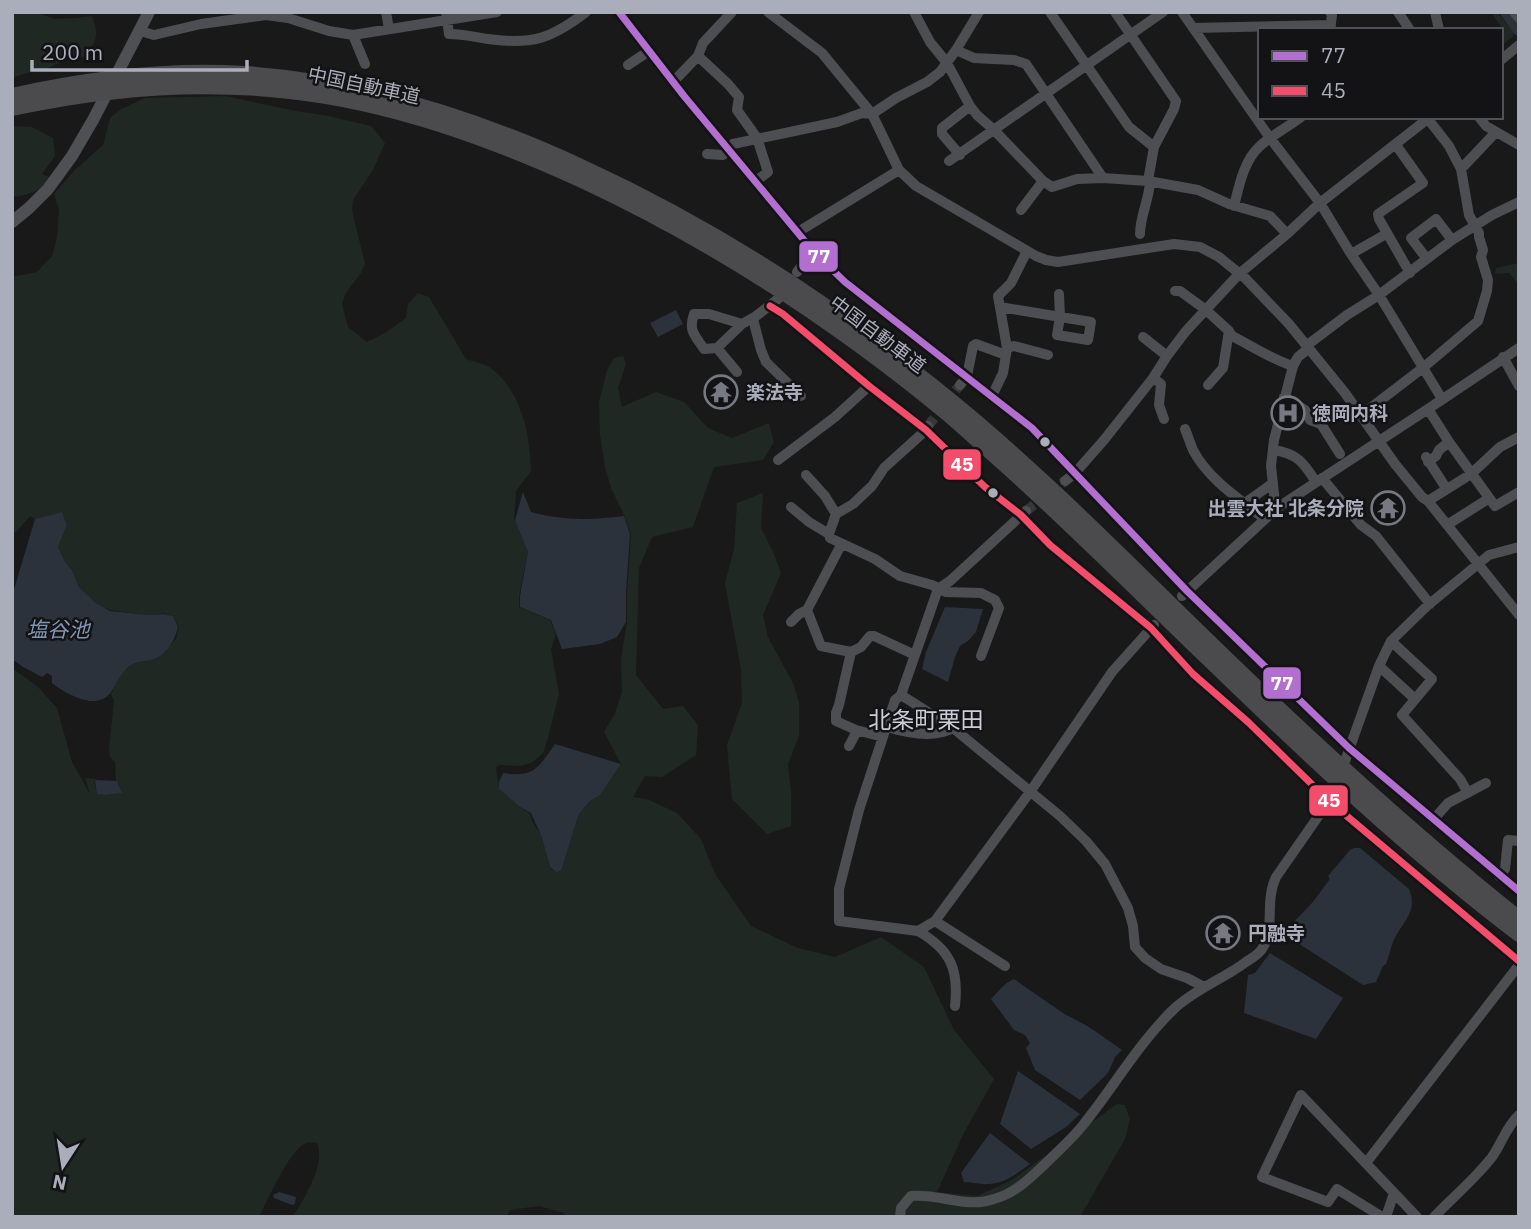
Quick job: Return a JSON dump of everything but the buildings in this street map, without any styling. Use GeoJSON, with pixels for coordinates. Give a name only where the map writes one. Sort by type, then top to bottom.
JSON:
{"type":"FeatureCollection","features":[{"type":"Feature","properties":{"kind":"highway","name":"中国自動車道"},"geometry":{"type":"LineString","coordinates":[[12,96],[219,74],[296,79],[355,89],[440,111],[534,146],[616,183],[682,217],[796,286],[855,327],[956,405],[1064,501],[1334,761],[1519,919]]}},
{"type":"Feature","properties":{"kind":"highway","name":"中国自動車道"},"geometry":{"type":"LineString","coordinates":[[12,108],[111,84],[248,87],[339,98],[434,122],[484,139],[541,161],[678,228],[737,262],[849,336],[949,414],[1055,509],[1328,772],[1420,853],[1519,934]]}},
{"type":"Feature","properties":{"kind":"main road"},"geometry":{"type":"LineString","coordinates":[[12,222],[48,189],[72,156],[149,12]]}},
{"type":"Feature","properties":{"kind":"street"},"geometry":{"type":"LineString","coordinates":[[386,12],[389,29]]}},
{"type":"Feature","properties":{"kind":"street"},"geometry":{"type":"LineString","coordinates":[[140,31],[154,35],[201,24],[267,15],[353,35],[446,16],[498,12]]}},
{"type":"Feature","properties":{"kind":"street"},"geometry":{"type":"LineString","coordinates":[[446,16],[449,34],[525,42],[547,37],[586,12]]}},
{"type":"Feature","properties":{"kind":"street"},"geometry":{"type":"LineString","coordinates":[[619,12],[673,82],[813,251],[845,282],[964,381],[992,396],[1032,428],[1185,593],[1349,748],[1519,891]]}},
{"type":"Feature","properties":{"kind":"street"},"geometry":{"type":"LineString","coordinates":[[673,82],[698,56],[704,43],[724,29],[733,12]]}},
{"type":"Feature","properties":{"kind":"street"},"geometry":{"type":"LineString","coordinates":[[768,12],[822,53],[872,114],[899,170],[916,187],[1046,260],[1058,262],[1174,244],[1200,247],[1219,257],[1274,307],[1345,393],[1422,497],[1519,615]]}},
{"type":"Feature","properties":{"kind":"street"},"geometry":{"type":"LineString","coordinates":[[914,12],[976,115],[1052,187],[1076,179],[1104,178],[1198,190],[1234,206],[1270,216],[1287,234]]}},
{"type":"Feature","properties":{"kind":"street"},"geometry":{"type":"LineString","coordinates":[[707,154],[723,155],[733,144],[837,122],[862,113],[872,114],[940,72],[979,12]]}},
{"type":"Feature","properties":{"kind":"street"},"geometry":{"type":"LineString","coordinates":[[1050,12],[1129,127],[1154,147]]}},
{"type":"Feature","properties":{"kind":"street"},"geometry":{"type":"LineString","coordinates":[[1115,12],[1176,101],[1154,147],[1150,192],[1140,223],[1140,234]]}},
{"type":"Feature","properties":{"kind":"street"},"geometry":{"type":"LineString","coordinates":[[949,161],[1163,12]]}},
{"type":"Feature","properties":{"kind":"street"},"geometry":{"type":"LineString","coordinates":[[1182,12],[1270,138],[1320,203],[1443,399]]}},
{"type":"Feature","properties":{"kind":"street"},"geometry":{"type":"LineString","coordinates":[[1282,12],[1282,26]]}},
{"type":"Feature","properties":{"kind":"street"},"geometry":{"type":"LineString","coordinates":[[1398,12],[1409,28]]}},
{"type":"Feature","properties":{"kind":"street"},"geometry":{"type":"LineString","coordinates":[[1514,12],[1519,18]]}},
{"type":"Feature","properties":{"kind":"street"},"geometry":{"type":"LineString","coordinates":[[1193,28],[1282,26],[1332,19]]}},
{"type":"Feature","properties":{"kind":"street"},"geometry":{"type":"LineString","coordinates":[[353,35],[365,64]]}},
{"type":"Feature","properties":{"kind":"street"},"geometry":{"type":"LineString","coordinates":[[1503,58],[1519,46]]}},
{"type":"Feature","properties":{"kind":"street"},"geometry":{"type":"LineString","coordinates":[[956,50],[974,58],[1014,60],[1026,64],[1104,178]]}},
{"type":"Feature","properties":{"kind":"street"},"geometry":{"type":"LineString","coordinates":[[628,65],[649,51]]}},
{"type":"Feature","properties":{"kind":"street"},"geometry":{"type":"LineString","coordinates":[[698,56],[739,97],[737,110],[757,138],[768,172],[756,181]]}},
{"type":"Feature","properties":{"kind":"street"},"geometry":{"type":"LineString","coordinates":[[960,155],[942,134],[942,128],[970,106]]}},
{"type":"Feature","properties":{"kind":"street"},"geometry":{"type":"LineString","coordinates":[[1234,206],[1241,177],[1254,153],[1298,119]]}},
{"type":"Feature","properties":{"kind":"street"},"geometry":{"type":"LineString","coordinates":[[1065,481],[1076,473],[1104,440],[1167,356],[1239,274],[1320,203],[1428,119]]}},
{"type":"Feature","properties":{"kind":"street"},"geometry":{"type":"LineString","coordinates":[[1360,416],[1478,321],[1486,291],[1488,280],[1481,257],[1483,250],[1479,233],[1469,215],[1461,169],[1430,119]]}},
{"type":"Feature","properties":{"kind":"street"},"geometry":{"type":"LineString","coordinates":[[1481,119],[1486,126],[1519,145]]}},
{"type":"Feature","properties":{"kind":"street"},"geometry":{"type":"LineString","coordinates":[[1461,169],[1496,132]]}},
{"type":"Feature","properties":{"kind":"street"},"geometry":{"type":"LineString","coordinates":[[1396,145],[1423,183],[1378,214],[1386,234],[1410,273]]}},
{"type":"Feature","properties":{"kind":"street"},"geometry":{"type":"LineString","coordinates":[[798,232],[899,170]]}},
{"type":"Feature","properties":{"kind":"street"},"geometry":{"type":"LineString","coordinates":[[1021,210],[1043,181]]}},
{"type":"Feature","properties":{"kind":"street"},"geometry":{"type":"LineString","coordinates":[[1277,508],[1271,466],[1273,450],[1284,397],[1298,358],[1307,347],[1347,315],[1410,273],[1451,240],[1519,202]]}},
{"type":"Feature","properties":{"kind":"street"},"geometry":{"type":"LineString","coordinates":[[1427,259],[1411,238],[1436,219],[1451,240]]}},
{"type":"Feature","properties":{"kind":"street"},"geometry":{"type":"LineString","coordinates":[[1351,254],[1386,234]]}},
{"type":"Feature","properties":{"kind":"street"},"geometry":{"type":"LineString","coordinates":[[797,272],[813,251]]}},
{"type":"Feature","properties":{"kind":"street"},"geometry":{"type":"LineString","coordinates":[[992,396],[1003,373],[1006,351],[998,296],[1011,283],[1025,256]]}},
{"type":"Feature","properties":{"kind":"street"},"geometry":{"type":"LineString","coordinates":[[1175,291],[1180,291],[1206,310],[1232,336],[1271,358],[1293,366]]}},
{"type":"Feature","properties":{"kind":"street"},"geometry":{"type":"LineString","coordinates":[[1000,307],[1060,317],[1059,294]]}},
{"type":"Feature","properties":{"kind":"street"},"geometry":{"type":"LineString","coordinates":[[742,324],[709,314],[694,314],[690,324],[704,349],[717,348],[742,324],[774,303],[783,314],[869,386],[927,428],[985,487],[1023,513],[1050,545],[1153,627],[1193,674],[1248,722],[1329,801],[1519,963],[1366,1163]]}},
{"type":"Feature","properties":{"kind":"street"},"geometry":{"type":"LineString","coordinates":[[753,318],[766,362],[801,396]]}},
{"type":"Feature","properties":{"kind":"street"},"geometry":{"type":"LineString","coordinates":[[1208,385],[1223,368],[1229,331]]}},
{"type":"Feature","properties":{"kind":"street"},"geometry":{"type":"LineString","coordinates":[[1143,337],[1167,356]]}},
{"type":"Feature","properties":{"kind":"street"},"geometry":{"type":"LineString","coordinates":[[964,381],[973,346],[976,344],[1006,351],[1014,346],[1048,355]]}},
{"type":"Feature","properties":{"kind":"street"},"geometry":{"type":"LineString","coordinates":[[717,348],[737,372]]}},
{"type":"Feature","properties":{"kind":"street"},"geometry":{"type":"LineString","coordinates":[[1185,593],[1277,508],[1519,348]]}},
{"type":"Feature","properties":{"kind":"street"},"geometry":{"type":"LineString","coordinates":[[1503,357],[1519,386]]}},
{"type":"Feature","properties":{"kind":"street"},"geometry":{"type":"LineString","coordinates":[[1153,378],[1161,384],[1159,405],[1164,419]]}},
{"type":"Feature","properties":{"kind":"street"},"geometry":{"type":"LineString","coordinates":[[778,460],[835,417],[869,386]]}},
{"type":"Feature","properties":{"kind":"street"},"geometry":{"type":"LineString","coordinates":[[1284,397],[1305,410],[1310,420],[1321,424],[1340,454]]}},
{"type":"Feature","properties":{"kind":"street"},"geometry":{"type":"LineString","coordinates":[[1428,409],[1495,506],[1518,494]]}},
{"type":"Feature","properties":{"kind":"street"},"geometry":{"type":"LineString","coordinates":[[829,534],[836,514],[872,486],[884,468],[927,428]]}},
{"type":"Feature","properties":{"kind":"street"},"geometry":{"type":"LineString","coordinates":[[1185,429],[1193,450],[1206,469],[1265,519]]}},
{"type":"Feature","properties":{"kind":"street"},"geometry":{"type":"LineString","coordinates":[[1428,501],[1471,474],[1500,447],[1519,437]]}},
{"type":"Feature","properties":{"kind":"street"},"geometry":{"type":"LineString","coordinates":[[1446,488],[1427,460],[1436,456],[1449,442]]}},
{"type":"Feature","properties":{"kind":"street"},"geometry":{"type":"LineString","coordinates":[[1273,450],[1290,454],[1302,461],[1361,525],[1376,536],[1430,604]]}},
{"type":"Feature","properties":{"kind":"street"},"geometry":{"type":"LineString","coordinates":[[806,475],[825,496],[836,514]]}},
{"type":"Feature","properties":{"kind":"street"},"geometry":{"type":"LineString","coordinates":[[1245,503],[1273,483]]}},
{"type":"Feature","properties":{"kind":"street"},"geometry":{"type":"LineString","coordinates":[[1447,525],[1488,499]]}},
{"type":"Feature","properties":{"kind":"street"},"geometry":{"type":"LineString","coordinates":[[791,507],[841,545],[875,559],[901,576],[946,592],[981,593],[995,600],[999,608],[981,656]]}},
{"type":"Feature","properties":{"kind":"street"},"geometry":{"type":"LineString","coordinates":[[955,1006],[952,964],[944,951],[932,939],[918,931],[839,921],[839,889],[859,810],[895,700],[901,695],[939,589],[1023,513]]}},
{"type":"Feature","properties":{"kind":"street"},"geometry":{"type":"LineString","coordinates":[[791,622],[807,610],[841,545]]}},
{"type":"Feature","properties":{"kind":"street"},"geometry":{"type":"LineString","coordinates":[[1345,761],[1379,666],[1391,641],[1409,622],[1489,555],[1519,547]]}},
{"type":"Feature","properties":{"kind":"street"},"geometry":{"type":"LineString","coordinates":[[807,610],[818,650],[851,652],[861,647],[870,636],[874,636],[915,655]]}},
{"type":"Feature","properties":{"kind":"street"},"geometry":{"type":"LineString","coordinates":[[918,931],[935,921],[1030,792],[1112,672],[1153,627]]}},
{"type":"Feature","properties":{"kind":"street"},"geometry":{"type":"LineString","coordinates":[[1391,641],[1432,679],[1402,715],[1460,779],[1468,793]]}},
{"type":"Feature","properties":{"kind":"street"},"geometry":{"type":"LineString","coordinates":[[851,652],[836,721],[857,731],[929,734],[946,732],[953,727]]}},
{"type":"Feature","properties":{"kind":"street"},"geometry":{"type":"LineString","coordinates":[[1379,666],[1415,699]]}},
{"type":"Feature","properties":{"kind":"street"},"geometry":{"type":"LineString","coordinates":[[901,695],[953,727],[1086,841],[1105,864],[1128,908],[1135,947],[1144,958],[1161,970],[1187,978],[1203,987]]}},
{"type":"Feature","properties":{"kind":"street"},"geometry":{"type":"LineString","coordinates":[[849,746],[857,731]]}},
{"type":"Feature","properties":{"kind":"street"},"geometry":{"type":"LineString","coordinates":[[1433,820],[1448,803],[1486,783]]}},
{"type":"Feature","properties":{"kind":"street"},"geometry":{"type":"LineString","coordinates":[[900,1217],[901,1208],[911,1196],[923,1195],[965,1203],[993,1200],[1020,1187],[1082,1128],[1150,1036],[1175,1009],[1203,987],[1231,973],[1260,952],[1269,931],[1272,886],[1335,789]]}},
{"type":"Feature","properties":{"kind":"street"},"geometry":{"type":"LineString","coordinates":[[1499,876],[1505,869],[1508,840],[1519,841]]}},
{"type":"Feature","properties":{"kind":"street"},"geometry":{"type":"LineString","coordinates":[[935,921],[1006,966]]}},
{"type":"Feature","properties":{"kind":"street"},"geometry":{"type":"LineString","coordinates":[[1378,1217],[1379,1215],[1337,1189],[1328,1202],[1262,1177],[1301,1095],[1417,1217]]}},
{"type":"Feature","properties":{"kind":"street"},"geometry":{"type":"LineString","coordinates":[[1434,1217],[1486,1165],[1510,1124],[1519,1115]]}},
{"type":"Feature","properties":{"kind":"street"},"geometry":{"type":"LineString","coordinates":[[1386,1217],[1394,1193]]}},
{"type":"Feature","properties":{"kind":"shaded area"},"geometry":{"type":"Polygon","coordinates":[[[12,12],[36,12],[54,19],[92,16],[96,28],[94,42],[85,57],[68,58],[46,69],[12,78],[12,12]]]}},
{"type":"Feature","properties":{"kind":"shaded area"},"geometry":{"type":"Polygon","coordinates":[[[1491,12],[1497,12],[1514,32],[1513,37],[1505,43],[1502,28],[1491,12]]]}},
{"type":"Feature","properties":{"kind":"shaded area"},"geometry":{"type":"Polygon","coordinates":[[[225,96],[371,126],[385,143],[373,170],[353,200],[352,210],[365,264],[345,294],[342,304],[348,327],[367,342],[406,318],[408,304],[418,293],[429,297],[466,359],[492,369],[511,390],[517,402],[529,443],[531,471],[516,491],[514,519],[528,552],[519,607],[550,620],[556,634],[551,649],[559,694],[543,753],[533,762],[521,766],[496,767],[499,789],[530,814],[541,835],[550,868],[556,872],[561,871],[579,814],[589,802],[600,795],[621,764],[604,732],[615,714],[622,692],[621,660],[627,622],[631,534],[611,488],[600,435],[599,402],[607,370],[614,358],[623,356],[626,364],[618,388],[622,407],[656,392],[684,402],[708,428],[732,438],[769,423],[774,442],[763,460],[714,467],[693,527],[652,537],[639,568],[636,675],[663,709],[683,706],[698,725],[696,755],[662,777],[645,776],[633,797],[647,799],[677,813],[701,839],[715,874],[751,926],[798,948],[835,957],[881,937],[924,967],[954,1030],[994,1079],[964,1133],[937,1192],[977,1196],[1012,1180],[1117,1104],[1125,1105],[1130,1119],[1125,1139],[1080,1217],[566,1217],[564,1213],[539,1206],[510,1210],[507,1217],[293,1217],[303,1201],[319,1161],[317,1143],[306,1143],[286,1165],[259,1217],[12,1217],[12,668],[38,687],[57,708],[72,762],[90,794],[85,778],[96,779],[94,783],[99,794],[122,793],[116,781],[115,762],[110,757],[109,748],[114,701],[111,694],[122,673],[133,664],[158,658],[176,639],[179,627],[173,616],[164,613],[150,615],[110,610],[96,603],[79,587],[58,547],[67,525],[62,512],[35,519],[30,516],[12,533],[12,277],[37,272],[52,256],[57,237],[59,209],[54,194],[75,170],[103,145],[110,118],[121,109],[145,98],[225,96]]]}},
{"type":"Feature","properties":{"kind":"shaded area"},"geometry":{"type":"Polygon","coordinates":[[[12,126],[32,127],[53,138],[55,156],[42,174],[51,178],[43,186],[34,192],[12,197],[12,126]]]}},
{"type":"Feature","properties":{"kind":"shaded area"},"geometry":{"type":"Polygon","coordinates":[[[1519,263],[1519,285],[1509,273],[1495,274],[1496,268],[1519,263]]]}},
{"type":"Feature","properties":{"kind":"shaded area"},"geometry":{"type":"Polygon","coordinates":[[[763,493],[761,528],[781,573],[763,615],[768,637],[793,683],[799,702],[799,736],[788,764],[791,826],[767,834],[732,799],[727,745],[742,703],[741,670],[725,583],[734,549],[737,503],[763,493]]]}},
{"type":"Feature","properties":{"kind":"water"},"geometry":{"type":"Polygon","coordinates":[[[676,310],[683,324],[658,337],[650,323],[676,310]]]}},
{"type":"Feature","properties":{"kind":"water"},"geometry":{"type":"Polygon","coordinates":[[[523,492],[531,512],[577,519],[624,516],[630,534],[626,622],[617,637],[600,644],[562,649],[551,620],[520,607],[528,552],[515,520],[523,492]]]}},
{"type":"Feature","properties":{"kind":"water","name":"塩谷池"},"geometry":{"type":"Polygon","coordinates":[[[62,512],[67,525],[58,547],[79,587],[96,603],[110,611],[173,616],[178,627],[173,640],[161,656],[130,666],[111,692],[98,701],[73,696],[52,683],[52,676],[47,673],[42,677],[12,659],[12,596],[35,519],[62,512]]]}},
{"type":"Feature","properties":{"kind":"water"},"geometry":{"type":"Polygon","coordinates":[[[945,607],[983,609],[976,632],[960,646],[948,682],[922,669],[926,652],[945,607]]]}},
{"type":"Feature","properties":{"kind":"water"},"geometry":{"type":"Polygon","coordinates":[[[555,744],[621,764],[600,795],[589,802],[579,814],[561,871],[556,872],[550,867],[541,835],[531,813],[499,789],[503,773],[529,772],[539,765],[555,744]]]}},
{"type":"Feature","properties":{"kind":"water"},"geometry":{"type":"Polygon","coordinates":[[[96,780],[117,781],[122,793],[97,794],[96,780]]]}},
{"type":"Feature","properties":{"kind":"water"},"geometry":{"type":"Polygon","coordinates":[[[1354,848],[1360,848],[1409,889],[1412,897],[1408,917],[1396,935],[1386,964],[1376,982],[1363,985],[1290,938],[1290,926],[1312,903],[1330,879],[1328,876],[1354,848]]]}},
{"type":"Feature","properties":{"kind":"water"},"geometry":{"type":"Polygon","coordinates":[[[1270,953],[1343,998],[1316,1039],[1244,1013],[1248,975],[1255,973],[1270,953]]]}},
{"type":"Feature","properties":{"kind":"water"},"geometry":{"type":"Polygon","coordinates":[[[1014,979],[1122,1050],[1115,1057],[1108,1073],[1080,1100],[1035,1070],[1026,1048],[1030,1043],[1025,1035],[1014,1030],[991,999],[1014,979]]]}},
{"type":"Feature","properties":{"kind":"water"},"geometry":{"type":"Polygon","coordinates":[[[1018,1071],[1080,1114],[1066,1127],[1031,1149],[1000,1124],[1018,1071]]]}},
{"type":"Feature","properties":{"kind":"water"},"geometry":{"type":"Polygon","coordinates":[[[990,1133],[1030,1164],[994,1184],[964,1182],[961,1173],[990,1133]]]}},
{"type":"Feature","properties":{"kind":"water"},"geometry":{"type":"Polygon","coordinates":[[[279,1192],[296,1197],[295,1204],[274,1198],[273,1195],[279,1192]]]}},
{"type":"Feature","properties":{"kind":"waterway"},"geometry":{"type":"LineString","coordinates":[[1506,12],[1519,30]]}},
{"type":"Feature","properties":{"kind":"tunnel"},"geometry":{"type":"LineString","coordinates":[[928,426],[960,385]]}},
{"type":"Feature","properties":{"kind":"tunnel"},"geometry":{"type":"LineString","coordinates":[[1026,511],[1065,481]]}},
{"type":"Feature","properties":{"kind":"transit line","name":"77"},"geometry":{"type":"LineString","coordinates":[[619,12],[684,96],[813,251],[845,282],[1032,428],[1187,591],[1349,748],[1519,891]]}},
{"type":"Feature","properties":{"kind":"transit line","name":"45"},"geometry":{"type":"LineString","coordinates":[[770,306],[926,430],[985,487],[1021,515],[1050,545],[1151,628],[1193,674],[1248,722],[1329,801],[1519,961]]}},
{"type":"Feature","properties":{"kind":"place","name":"楽法寺"},"geometry":{"type":"Point","coordinates":[721,392]}},
{"type":"Feature","properties":{"kind":"place","name":"徳岡内科"},"geometry":{"type":"Point","coordinates":[1288,413]}},
{"type":"Feature","properties":{"kind":"place","name":"出雲大社 北条分院"},"geometry":{"type":"Point","coordinates":[1388,508]}},
{"type":"Feature","properties":{"kind":"place","name":"円融寺"},"geometry":{"type":"Point","coordinates":[1223,933]}},
{"type":"Feature","properties":{"kind":"district","name":"北条町栗田"},"geometry":{"type":"Point","coordinates":[926,719]}}]}
